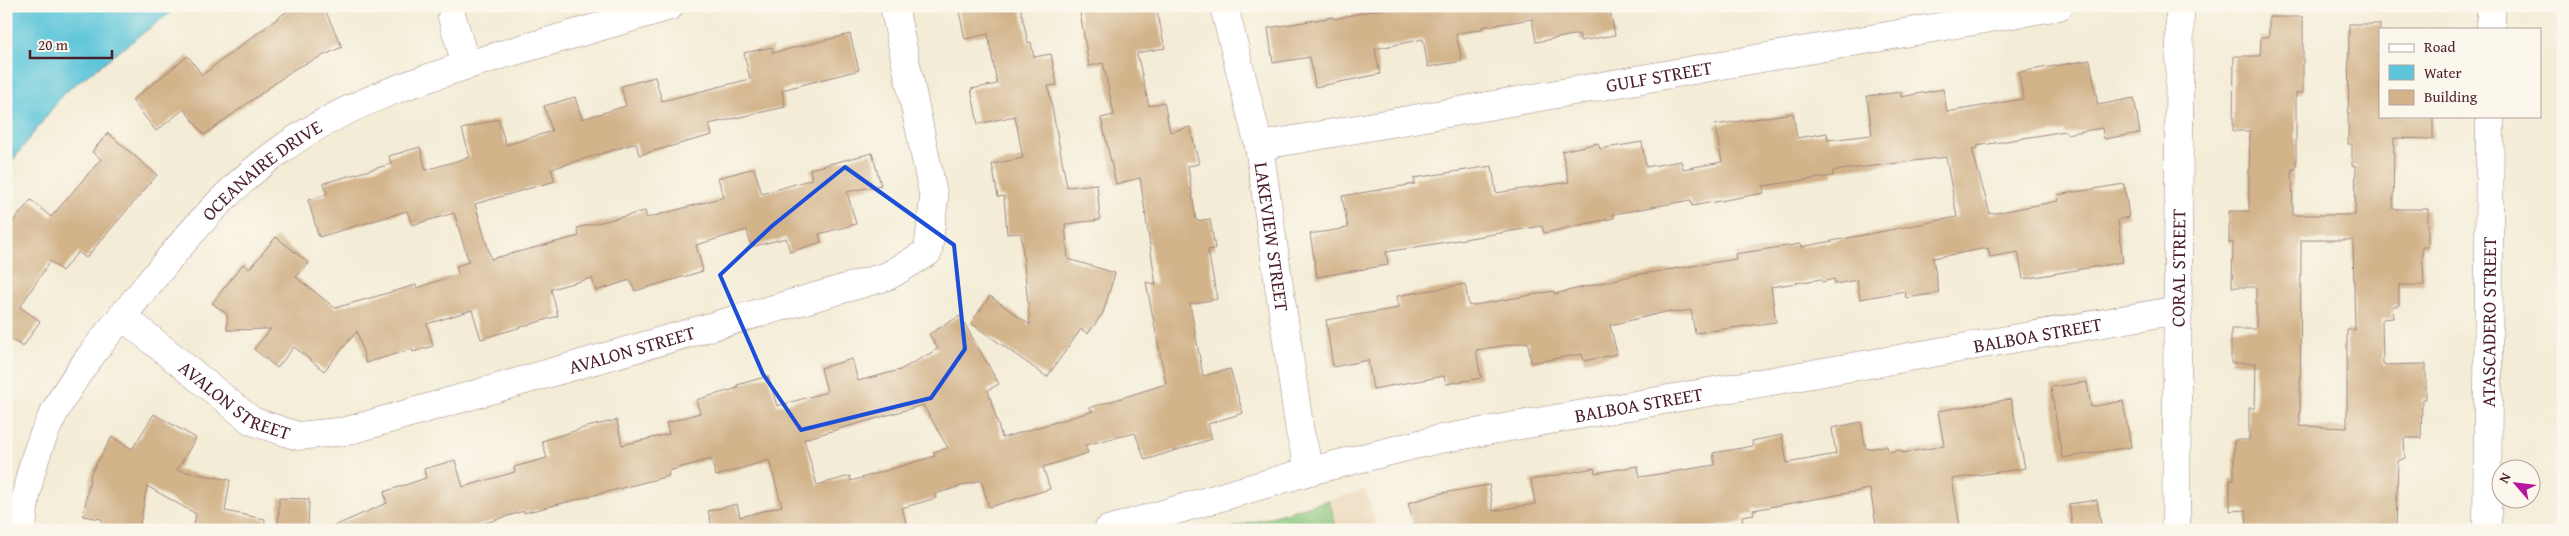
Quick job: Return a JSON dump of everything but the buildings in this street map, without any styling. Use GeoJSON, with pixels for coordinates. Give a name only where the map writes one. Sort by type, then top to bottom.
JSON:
{"type":"FeatureCollection","features":[{"type":"Feature","properties":{"kind":"street","name":"OCEANAIRE DRIVE"},"geometry":{"type":"LineString","coordinates":[[22,530],[28,486],[46,428],[75,374],[187,237],[228,193],[275,154],[325,121],[379,94],[466,65],[670,6]]}},
{"type":"Feature","properties":{"kind":"street","name":"AVALON STREET"},"geometry":{"type":"LineString","coordinates":[[122,316],[252,421],[298,436],[347,431],[888,276],[928,252],[934,198],[894,6]]}},
{"type":"Feature","properties":{"kind":"street","name":"LAKEVIEW STREET"},"geometry":{"type":"LineString","coordinates":[[1224,6],[1259,146],[1300,432],[1310,471]]}},
{"type":"Feature","properties":{"kind":"street","name":"GULF STREET"},"geometry":{"type":"LineString","coordinates":[[1259,146],[2059,6]]}},
{"type":"Feature","properties":{"kind":"street","name":"CORAL STREET"},"geometry":{"type":"LineString","coordinates":[[2176,530],[2180,6]]}},
{"type":"Feature","properties":{"kind":"street"},"geometry":{"type":"LineString","coordinates":[[2491,6],[2491,28]]}},
{"type":"Feature","properties":{"kind":"street"},"geometry":{"type":"LineString","coordinates":[[452,17],[466,65]]}},
{"type":"Feature","properties":{"kind":"street","name":"ATASCADERO STREET"},"geometry":{"type":"LineString","coordinates":[[2487,530],[2490,118]]}},
{"type":"Feature","properties":{"kind":"street","name":"BALBOA STREET"},"geometry":{"type":"LineString","coordinates":[[1108,530],[1310,471],[1435,440],[2178,310]]}},
{"type":"Feature","properties":{"kind":"highlighted area"},"geometry":{"type":"Polygon","coordinates":[[[845,167],[954,245],[965,349],[931,398],[801,430],[763,374],[720,275],[772,226],[845,167]]]}},
{"type":"Feature","properties":{"kind":"shaded area"},"geometry":{"type":"Polygon","coordinates":[[[1365,490],[1378,530],[1226,530],[1365,490]]]}},
{"type":"Feature","properties":{"kind":"green space"},"geometry":{"type":"Polygon","coordinates":[[[1329,500],[1337,530],[1226,530],[1329,500]]]}},
{"type":"Feature","properties":{"kind":"water"},"geometry":{"type":"Polygon","coordinates":[[[6,6],[179,6],[64,93],[6,169],[6,6]]]}}]}
